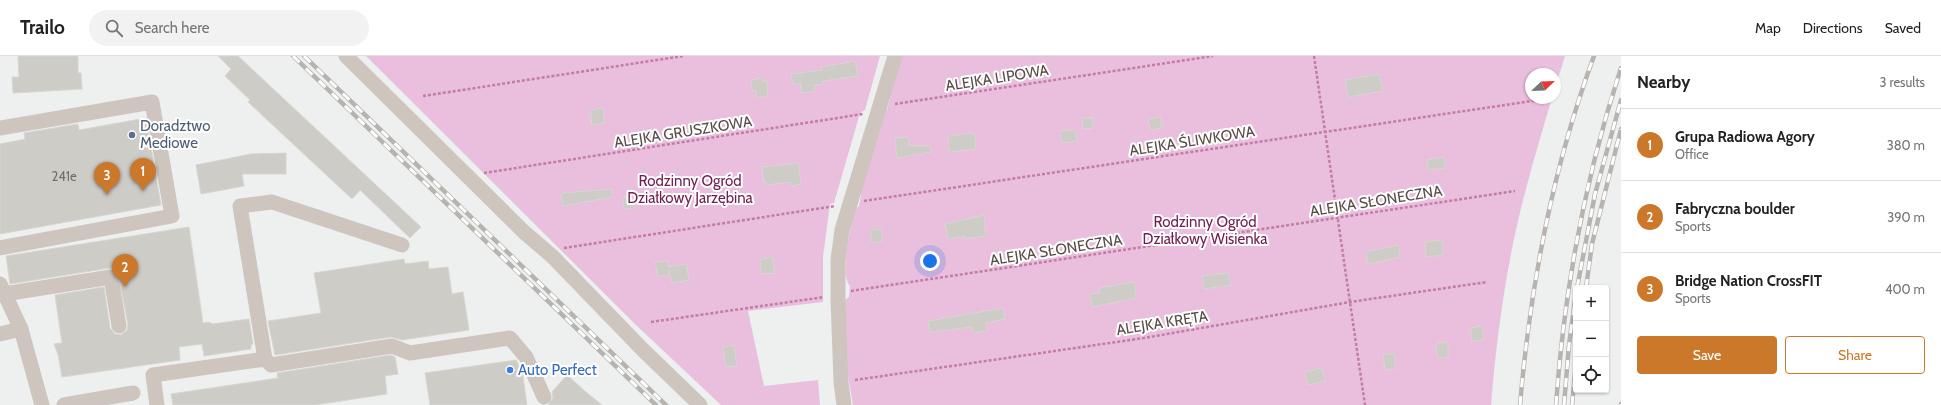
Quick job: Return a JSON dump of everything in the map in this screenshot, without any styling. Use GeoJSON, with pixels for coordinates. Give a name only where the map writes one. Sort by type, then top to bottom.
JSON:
{"type":"FeatureCollection","features":[{"type":"Feature","properties":{"kind":"lane"},"geometry":{"type":"LineString","coordinates":[[346,56],[518,226],[544,248],[643,350],[700,405]]}},
{"type":"Feature","properties":{"kind":"lane"},"geometry":{"type":"LineString","coordinates":[[844,405],[841,382],[838,294],[838,260],[842,230],[849,202],[894,56]]}},
{"type":"Feature","properties":{"kind":"lane"},"geometry":{"type":"LineString","coordinates":[[0,128],[152,102],[172,216],[0,248]]}},
{"type":"Feature","properties":{"kind":"lane"},"geometry":{"type":"LineString","coordinates":[[402,245],[272,202],[240,206],[265,359],[271,365],[392,346],[410,353],[510,338],[526,357],[544,397]]}},
{"type":"Feature","properties":{"kind":"lane"},"geometry":{"type":"LineString","coordinates":[[42,405],[21,329],[2,289],[111,276],[119,326]]}},
{"type":"Feature","properties":{"kind":"lane"},"geometry":{"type":"LineString","coordinates":[[0,334],[21,329]]}},
{"type":"Feature","properties":{"kind":"lane"},"geometry":{"type":"LineString","coordinates":[[157,405],[152,375],[265,359]]}},
{"type":"Feature","properties":{"kind":"lane"},"geometry":{"type":"LineString","coordinates":[[64,405],[133,393]]}},
{"type":"Feature","properties":{"kind":"path"},"geometry":{"type":"LineString","coordinates":[[423,96],[682,56]]}},
{"type":"Feature","properties":{"kind":"path","name":"ALEJKA LIPOWA"},"geometry":{"type":"LineString","coordinates":[[878,109],[1213,56]]}},
{"type":"Feature","properties":{"kind":"path"},"geometry":{"type":"LineString","coordinates":[[1314,56],[1365,405]]}},
{"type":"Feature","properties":{"kind":"path","name":"ALEJKA ŚLIWKOWA"},"geometry":{"type":"LineString","coordinates":[[564,248],[829,207],[849,202],[875,200],[1525,102]]}},
{"type":"Feature","properties":{"kind":"path","name":"ALEJKA GRUSZKOWA"},"geometry":{"type":"LineString","coordinates":[[492,173],[878,109]]}},
{"type":"Feature","properties":{"kind":"path","name":"ALEJKA SŁONECZNA"},"geometry":{"type":"LineString","coordinates":[[651,322],[1515,191]]}},
{"type":"Feature","properties":{"kind":"path","name":"ALEJKA KRĘTA"},"geometry":{"type":"LineString","coordinates":[[841,382],[1144,338],[1350,302],[1487,282]]}},
{"type":"Feature","properties":{"kind":"green space","name":"Rodzinny Ogród Działkowy Jarzębina"},"geometry":{"type":"Polygon","coordinates":[[[366,56],[880,56],[865,110],[860,113],[834,203],[830,204],[823,257],[823,302],[748,311],[764,386],[818,380],[820,405],[721,405],[637,326],[366,56]]]}},
{"type":"Feature","properties":{"kind":"green space","name":"Rodzinny Ogród Działkowy Wisienka"},"geometry":{"type":"Polygon","coordinates":[[[901,56],[1565,56],[1561,69],[1525,68],[1525,104],[1550,104],[1529,177],[1513,242],[1496,351],[1491,405],[853,405],[848,376],[845,300],[849,297],[850,286],[847,280],[846,271],[847,250],[854,210],[859,206],[860,194],[884,112],[887,110],[901,56]]]}},
{"type":"Feature","properties":{"kind":"building"},"geometry":{"type":"Polygon","coordinates":[[[18,56],[78,56],[78,73],[81,73],[82,89],[13,93],[12,77],[19,77],[18,56]]]}},
{"type":"Feature","properties":{"kind":"building"},"geometry":{"type":"Polygon","coordinates":[[[218,56],[238,56],[421,227],[410,238],[360,190],[352,199],[248,102],[250,100],[225,76],[231,69],[218,56]]]}},
{"type":"Feature","properties":{"kind":"building"},"geometry":{"type":"Polygon","coordinates":[[[855,61],[858,76],[823,81],[823,84],[814,85],[815,91],[801,93],[801,83],[793,84],[791,74],[822,70],[821,67],[855,61]]]}},
{"type":"Feature","properties":{"kind":"building"},"geometry":{"type":"Polygon","coordinates":[[[1379,74],[1383,91],[1348,97],[1345,80],[1379,74]]]}},
{"type":"Feature","properties":{"kind":"building"},"geometry":{"type":"Polygon","coordinates":[[[763,78],[763,82],[767,81],[768,96],[757,98],[756,90],[752,91],[751,80],[763,78]]]}},
{"type":"Feature","properties":{"kind":"building"},"geometry":{"type":"Polygon","coordinates":[[[603,108],[605,123],[592,125],[590,110],[603,108]]]}},
{"type":"Feature","properties":{"kind":"building"},"geometry":{"type":"Polygon","coordinates":[[[1160,117],[1162,128],[1151,130],[1148,120],[1160,117]]]}},
{"type":"Feature","properties":{"kind":"building"},"geometry":{"type":"Polygon","coordinates":[[[146,118],[161,205],[0,234],[0,144],[25,139],[24,133],[78,124],[79,130],[146,118]]]}},
{"type":"Feature","properties":{"kind":"building"},"geometry":{"type":"Polygon","coordinates":[[[1082,118],[1093,118],[1093,128],[1083,129],[1082,118]]]}},
{"type":"Feature","properties":{"kind":"building"},"geometry":{"type":"Polygon","coordinates":[[[1075,130],[1077,141],[1062,143],[1060,131],[1075,130]]]}},
{"type":"Feature","properties":{"kind":"building"},"geometry":{"type":"Polygon","coordinates":[[[974,133],[976,149],[949,152],[948,136],[974,133]]]}},
{"type":"Feature","properties":{"kind":"building"},"geometry":{"type":"Polygon","coordinates":[[[908,137],[909,146],[930,146],[931,152],[897,158],[895,138],[908,137]]]}},
{"type":"Feature","properties":{"kind":"building"},"geometry":{"type":"Polygon","coordinates":[[[286,153],[286,174],[242,174],[244,186],[201,194],[196,165],[251,154],[286,153]]]}},
{"type":"Feature","properties":{"kind":"building"},"geometry":{"type":"Polygon","coordinates":[[[1444,157],[1446,168],[1428,170],[1427,160],[1444,157]]]}},
{"type":"Feature","properties":{"kind":"building"},"geometry":{"type":"Polygon","coordinates":[[[798,163],[801,184],[791,186],[790,182],[767,185],[767,182],[764,182],[762,167],[798,163]]]}},
{"type":"Feature","properties":{"kind":"building"},"geometry":{"type":"Polygon","coordinates":[[[611,189],[612,197],[563,206],[561,195],[563,193],[611,189]]]}},
{"type":"Feature","properties":{"kind":"building"},"geometry":{"type":"Polygon","coordinates":[[[633,197],[634,208],[624,209],[623,198],[633,197]]]}},
{"type":"Feature","properties":{"kind":"building"},"geometry":{"type":"Polygon","coordinates":[[[984,215],[986,236],[965,239],[965,236],[948,239],[945,224],[984,215]]]}},
{"type":"Feature","properties":{"kind":"building"},"geometry":{"type":"Polygon","coordinates":[[[189,227],[203,323],[210,322],[212,324],[249,319],[253,344],[251,345],[251,349],[204,356],[202,344],[179,347],[180,360],[62,377],[58,354],[54,344],[62,343],[55,295],[104,287],[110,328],[115,334],[121,335],[127,330],[128,325],[118,272],[110,268],[10,284],[6,256],[189,227]]]}},
{"type":"Feature","properties":{"kind":"building"},"geometry":{"type":"Polygon","coordinates":[[[881,229],[883,241],[872,243],[870,230],[881,229]]]}},
{"type":"Feature","properties":{"kind":"building"},"geometry":{"type":"Polygon","coordinates":[[[1442,240],[1443,255],[1426,257],[1425,242],[1442,240]]]}},
{"type":"Feature","properties":{"kind":"building"},"geometry":{"type":"Polygon","coordinates":[[[1398,245],[1400,257],[1368,264],[1366,252],[1398,245]]]}},
{"type":"Feature","properties":{"kind":"building"},"geometry":{"type":"Polygon","coordinates":[[[772,257],[775,273],[762,274],[760,260],[772,257]]]}},
{"type":"Feature","properties":{"kind":"building"},"geometry":{"type":"Polygon","coordinates":[[[404,259],[405,264],[428,261],[429,269],[448,267],[452,294],[463,292],[469,330],[402,340],[391,337],[275,355],[268,321],[321,313],[314,273],[404,259]]]}},
{"type":"Feature","properties":{"kind":"building"},"geometry":{"type":"Polygon","coordinates":[[[668,261],[668,267],[686,264],[689,280],[672,283],[669,270],[669,275],[658,276],[655,262],[668,261]]]}},
{"type":"Feature","properties":{"kind":"building"},"geometry":{"type":"Polygon","coordinates":[[[1228,273],[1231,285],[1204,289],[1202,276],[1228,273]]]}},
{"type":"Feature","properties":{"kind":"building"},"geometry":{"type":"Polygon","coordinates":[[[1134,282],[1136,298],[1092,307],[1090,294],[1100,293],[1099,288],[1134,282]]]}},
{"type":"Feature","properties":{"kind":"building"},"geometry":{"type":"Polygon","coordinates":[[[1003,308],[1005,319],[986,323],[987,331],[973,333],[972,327],[930,332],[928,321],[1003,308]]]}},
{"type":"Feature","properties":{"kind":"building"},"geometry":{"type":"Polygon","coordinates":[[[1482,326],[1484,340],[1472,341],[1470,328],[1482,326]]]}},
{"type":"Feature","properties":{"kind":"building"},"geometry":{"type":"Polygon","coordinates":[[[1448,342],[1448,357],[1438,358],[1436,344],[1448,342]]]}},
{"type":"Feature","properties":{"kind":"building"},"geometry":{"type":"Polygon","coordinates":[[[734,345],[737,366],[726,367],[723,347],[734,345]]]}},
{"type":"Feature","properties":{"kind":"building"},"geometry":{"type":"Polygon","coordinates":[[[1394,353],[1395,368],[1385,370],[1383,355],[1394,353]]]}},
{"type":"Feature","properties":{"kind":"building"},"geometry":{"type":"Polygon","coordinates":[[[391,355],[395,357],[398,374],[385,376],[387,394],[315,405],[173,405],[171,394],[278,378],[277,373],[391,355]]]}},
{"type":"Feature","properties":{"kind":"building"},"geometry":{"type":"Polygon","coordinates":[[[516,360],[522,370],[527,405],[430,405],[425,373],[516,360]]]}},
{"type":"Feature","properties":{"kind":"building"},"geometry":{"type":"Polygon","coordinates":[[[1322,368],[1325,381],[1308,385],[1305,372],[1322,368]]]}},
{"type":"Feature","properties":{"kind":"building"},"geometry":{"type":"Polygon","coordinates":[[[567,375],[602,405],[548,405],[553,398],[552,392],[567,375]]]}},
{"type":"Feature","properties":{"kind":"railway"},"geometry":{"type":"LineString","coordinates":[[293,56],[656,405]]}},
{"type":"Feature","properties":{"kind":"railway"},"geometry":{"type":"LineString","coordinates":[[304,56],[666,405]]}},
{"type":"Feature","properties":{"kind":"railway"},"geometry":{"type":"LineString","coordinates":[[1520,405],[1530,316],[1545,228],[1555,184],[1579,98],[1594,56]]}},
{"type":"Feature","properties":{"kind":"railway"},"geometry":{"type":"LineString","coordinates":[[1556,405],[1564,319],[1578,235],[1597,151],[1621,68]]}},
{"type":"Feature","properties":{"kind":"railway"},"geometry":{"type":"LineString","coordinates":[[1578,285],[1595,194],[1621,100]]}},
{"type":"Feature","properties":{"kind":"railway"},"geometry":{"type":"LineString","coordinates":[[1586,285],[1592,244],[1621,129]]}},
{"type":"Feature","properties":{"kind":"railway"},"geometry":{"type":"LineString","coordinates":[[1564,405],[1573,315]]}},
{"type":"Feature","properties":{"kind":"railway"},"geometry":{"type":"LineString","coordinates":[[1572,405],[1573,393]]}},
{"type":"Feature","properties":{"kind":"place","name":"Doradztwo Mediowe"},"geometry":{"type":"Point","coordinates":[132,135]}},
{"type":"Feature","properties":{"kind":"place","name":"Grupa Radiowa Agory"},"geometry":{"type":"Point","coordinates":[143,191]}},
{"type":"Feature","properties":{"kind":"place","name":"Bridge Nation CrossFIT"},"geometry":{"type":"Point","coordinates":[107,195]}},
{"type":"Feature","properties":{"kind":"place","name":"Fabryczna boulder"},"geometry":{"type":"Point","coordinates":[125,287]}},
{"type":"Feature","properties":{"kind":"place","name":"Auto Perfect"},"geometry":{"type":"Point","coordinates":[510,370]}}]}
